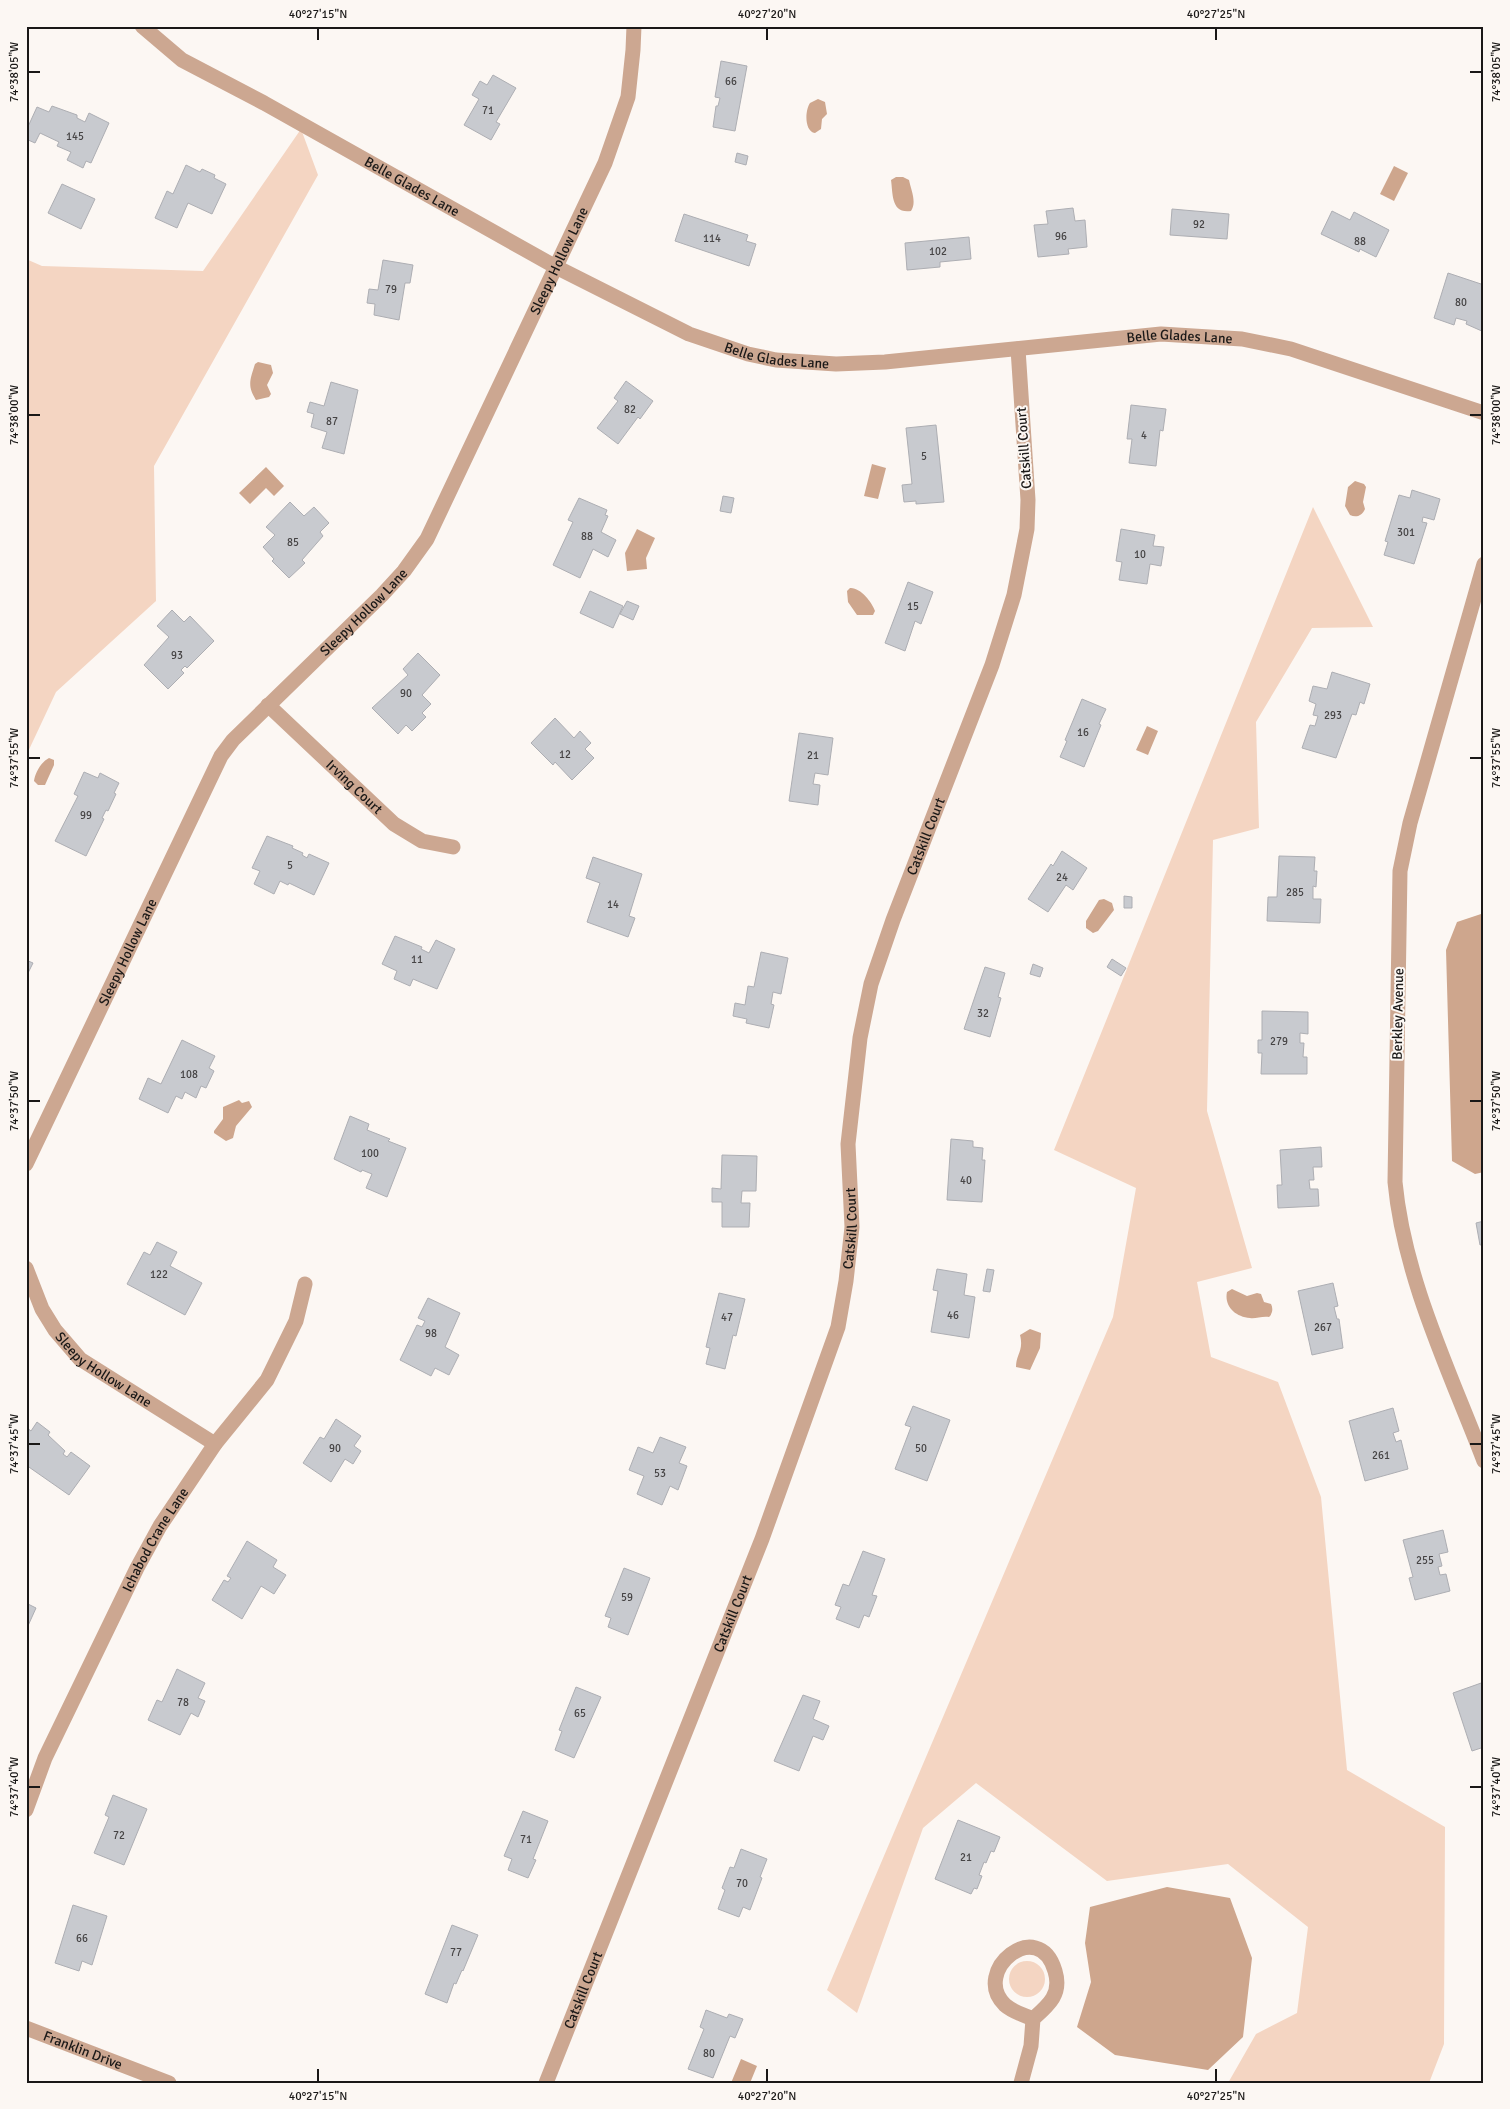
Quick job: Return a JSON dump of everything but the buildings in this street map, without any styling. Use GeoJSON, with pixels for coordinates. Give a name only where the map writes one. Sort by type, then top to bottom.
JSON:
{"type":"FeatureCollection","features":[{"type":"Feature","properties":{"kind":"street","name":"Belle Glades Lane"},"geometry":{"type":"LineString","coordinates":[[142,26],[182,60],[264,103],[556,267],[689,334],[748,354],[776,360],[836,364],[886,362],[1161,334],[1242,339],[1291,350],[1484,413]]}},
{"type":"Feature","properties":{"kind":"street","name":"Sleepy Hollow Lane"},"geometry":{"type":"LineString","coordinates":[[26,1164],[221,756],[233,740],[382,595],[404,571],[427,539],[605,163],[620,125],[630,82],[634,26]]}},
{"type":"Feature","properties":{"kind":"street","name":"Catskill Court"},"geometry":{"type":"LineString","coordinates":[[546,2083],[762,1540],[838,1327],[846,1282],[852,1227],[848,1144],[860,1038],[871,984],[893,920],[992,665],[1014,595],[1027,529],[1028,500],[1018,349]]}},
{"type":"Feature","properties":{"kind":"street","name":"Berkley Avenue"},"geometry":{"type":"LineString","coordinates":[[1484,564],[1410,823],[1400,871],[1396,1182],[1398,1209],[1418,1290],[1484,1461]]}},
{"type":"Feature","properties":{"kind":"street","name":"Irving Court"},"geometry":{"type":"LineString","coordinates":[[268,706],[394,824],[422,841],[453,847]]}},
{"type":"Feature","properties":{"kind":"street","name":"Sleepy Hollow Lane"},"geometry":{"type":"LineString","coordinates":[[26,1268],[42,1309],[54,1330],[80,1359],[214,1444]]}},
{"type":"Feature","properties":{"kind":"street","name":"Ichabod Crane Lane"},"geometry":{"type":"LineString","coordinates":[[26,1810],[46,1758],[137,1568],[160,1526],[214,1444],[267,1380],[296,1321],[305,1284]]}},
{"type":"Feature","properties":{"kind":"street"},"geometry":{"type":"LineString","coordinates":[[1021,2083],[1031,2046],[1033,2019],[1052,2002],[1056,1994],[1057,1976],[1054,1966],[1040,1950],[1026,1947],[1018,1948],[1007,1956],[997,1975],[997,1989],[1004,2004],[1033,2019]]}},
{"type":"Feature","properties":{"kind":"street","name":"Franklin Drive"},"geometry":{"type":"LineString","coordinates":[[26,2028],[169,2083]]}},
{"type":"Feature","properties":{"kind":"shaded area"},"geometry":{"type":"Polygon","coordinates":[[[818,99],[825,102],[827,114],[822,119],[821,129],[815,133],[811,131],[807,124],[806,115],[810,103],[818,99]]]}},
{"type":"Feature","properties":{"kind":"shaded area"},"geometry":{"type":"Polygon","coordinates":[[[301,129],[318,175],[154,466],[156,601],[56,692],[26,756],[26,259],[42,266],[203,271],[301,129]]]}},
{"type":"Feature","properties":{"kind":"shaded area"},"geometry":{"type":"Polygon","coordinates":[[[1394,166],[1408,173],[1394,201],[1380,194],[1394,166]]]}},
{"type":"Feature","properties":{"kind":"shaded area"},"geometry":{"type":"Polygon","coordinates":[[[896,177],[903,177],[909,180],[914,200],[911,211],[900,209],[894,202],[891,180],[896,177]]]}},
{"type":"Feature","properties":{"kind":"shaded area"},"geometry":{"type":"Polygon","coordinates":[[[258,362],[271,365],[273,373],[267,385],[271,394],[269,397],[256,400],[251,391],[250,383],[255,364],[258,362]]]}},
{"type":"Feature","properties":{"kind":"shaded area"},"geometry":{"type":"Polygon","coordinates":[[[872,464],[886,468],[878,499],[864,496],[872,464]]]}},
{"type":"Feature","properties":{"kind":"shaded area"},"geometry":{"type":"Polygon","coordinates":[[[266,467],[284,486],[274,496],[266,488],[250,504],[239,493],[266,467]]]}},
{"type":"Feature","properties":{"kind":"shaded area"},"geometry":{"type":"Polygon","coordinates":[[[1355,481],[1364,484],[1366,487],[1363,502],[1365,509],[1359,516],[1350,515],[1345,506],[1348,487],[1355,481]]]}},
{"type":"Feature","properties":{"kind":"shaded area"},"geometry":{"type":"Polygon","coordinates":[[[1313,507],[1373,627],[1312,628],[1256,722],[1259,828],[1213,840],[1207,1111],[1252,1268],[1197,1282],[1211,1357],[1278,1382],[1321,1497],[1347,1770],[1445,1827],[1444,2044],[1429,2083],[1228,2083],[1256,2034],[1297,2013],[1308,1927],[1228,1864],[1107,1881],[976,1783],[923,1828],[857,2013],[827,1990],[1113,1317],[1136,1188],[1054,1150],[1313,507]]]}},
{"type":"Feature","properties":{"kind":"shaded area"},"geometry":{"type":"Polygon","coordinates":[[[637,529],[655,538],[646,558],[647,569],[627,571],[625,553],[637,529]]]}},
{"type":"Feature","properties":{"kind":"shaded area"},"geometry":{"type":"Polygon","coordinates":[[[850,588],[862,592],[875,611],[873,615],[857,615],[848,602],[847,591],[850,588]]]}},
{"type":"Feature","properties":{"kind":"shaded area"},"geometry":{"type":"Polygon","coordinates":[[[1147,726],[1158,731],[1148,755],[1136,750],[1147,726]]]}},
{"type":"Feature","properties":{"kind":"shaded area"},"geometry":{"type":"Polygon","coordinates":[[[49,758],[54,760],[54,765],[45,785],[38,785],[34,781],[36,775],[41,765],[49,758]]]}},
{"type":"Feature","properties":{"kind":"shaded area"},"geometry":{"type":"Polygon","coordinates":[[[1104,899],[1112,903],[1114,910],[1098,931],[1093,933],[1086,928],[1086,921],[1099,900],[1104,899]]]}},
{"type":"Feature","properties":{"kind":"shaded area"},"geometry":{"type":"Polygon","coordinates":[[[1484,913],[1484,1172],[1475,1174],[1452,1161],[1446,950],[1457,922],[1484,913]]]}},
{"type":"Feature","properties":{"kind":"shaded area"},"geometry":{"type":"Polygon","coordinates":[[[239,1100],[242,1103],[249,1101],[252,1107],[236,1126],[233,1138],[226,1141],[214,1133],[214,1131],[223,1119],[223,1107],[239,1100]]]}},
{"type":"Feature","properties":{"kind":"shaded area"},"geometry":{"type":"Polygon","coordinates":[[[1232,1289],[1247,1296],[1257,1293],[1261,1294],[1264,1302],[1271,1304],[1272,1310],[1269,1317],[1252,1318],[1235,1313],[1227,1302],[1227,1292],[1232,1289]]]}},
{"type":"Feature","properties":{"kind":"shaded area"},"geometry":{"type":"Polygon","coordinates":[[[1030,1329],[1041,1333],[1040,1348],[1030,1370],[1016,1367],[1021,1345],[1020,1335],[1030,1329]]]}},
{"type":"Feature","properties":{"kind":"shaded area"},"geometry":{"type":"Polygon","coordinates":[[[1167,1887],[1230,1898],[1252,1958],[1243,2037],[1208,2070],[1115,2055],[1077,2027],[1091,1982],[1085,1943],[1090,1907],[1167,1887]]]}},
{"type":"Feature","properties":{"kind":"shaded area"},"geometry":{"type":"Polygon","coordinates":[[[1027,1961],[1040,1966],[1045,1979],[1040,1992],[1027,1997],[1014,1992],[1009,1979],[1014,1966],[1027,1961]]]}},
{"type":"Feature","properties":{"kind":"shaded area"},"geometry":{"type":"Polygon","coordinates":[[[741,2059],[757,2066],[750,2083],[731,2083],[741,2059]]]}}]}
